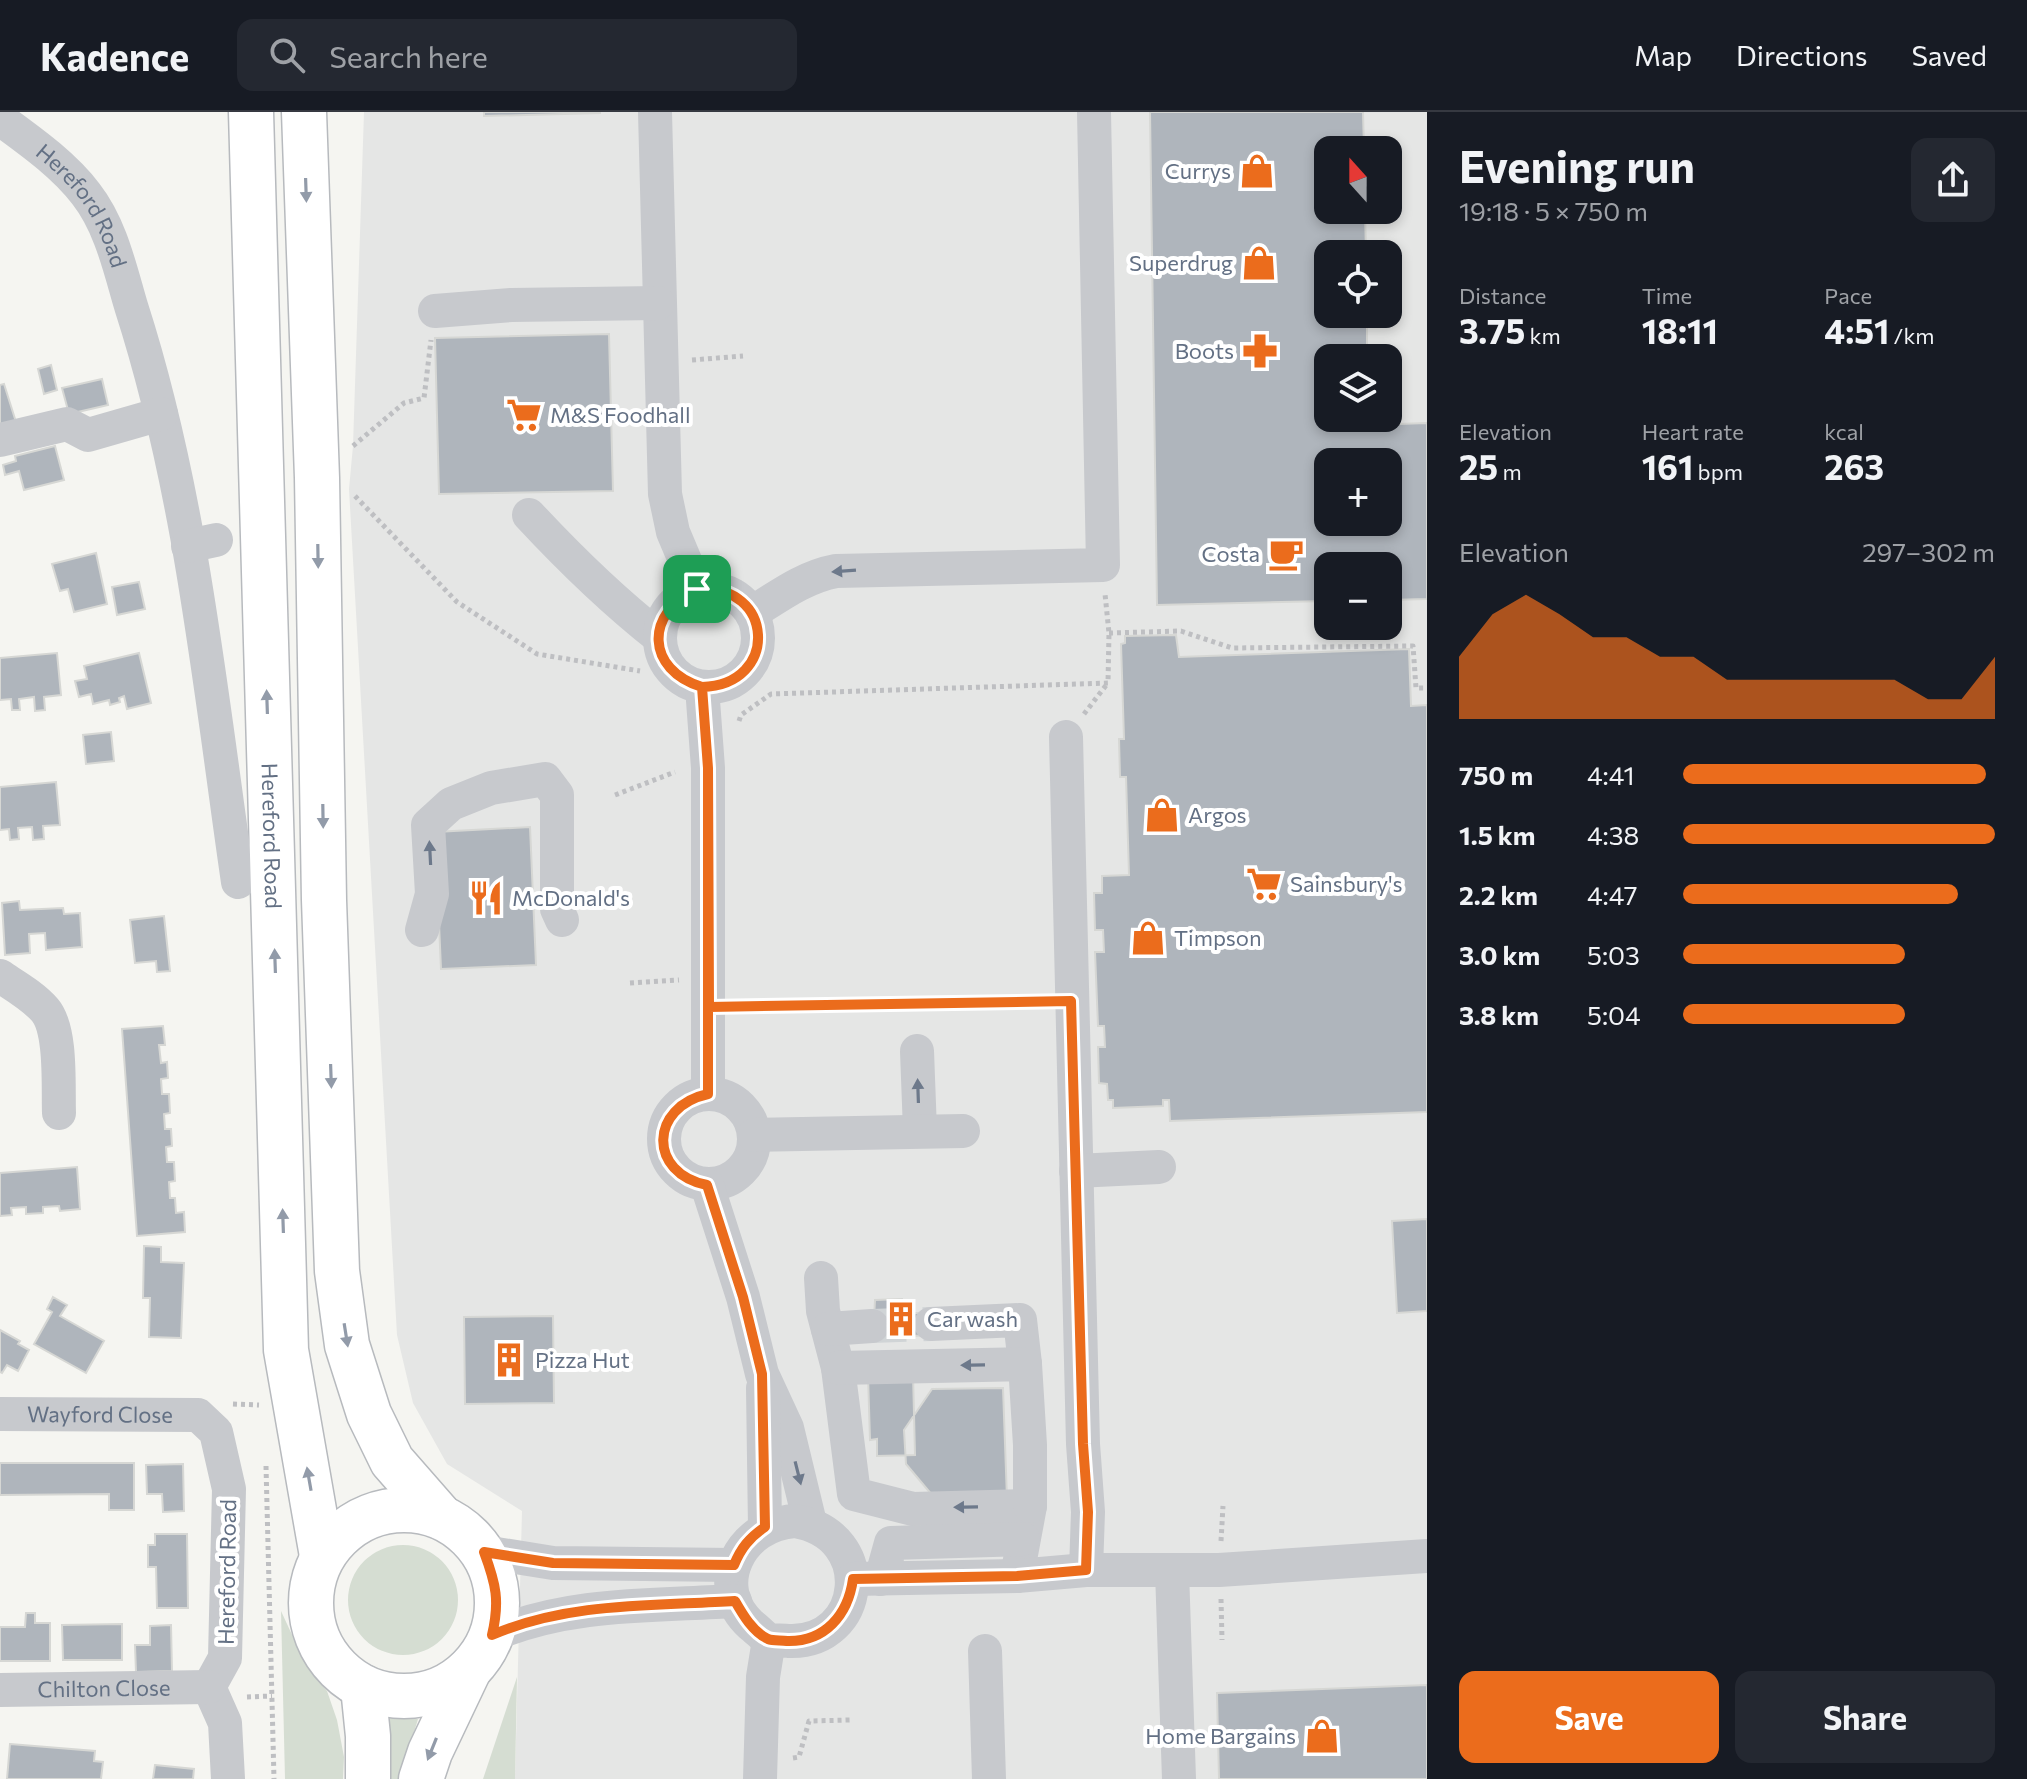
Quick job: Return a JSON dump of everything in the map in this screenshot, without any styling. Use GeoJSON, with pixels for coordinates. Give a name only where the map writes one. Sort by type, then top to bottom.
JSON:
{"type":"FeatureCollection","features":[{"type":"Feature","properties":{"kind":"main road","name":"Hereford Road"},"geometry":{"type":"LineString","coordinates":[[251,112],[286,1350],[322,1556]]}},
{"type":"Feature","properties":{"kind":"main road"},"geometry":{"type":"LineString","coordinates":[[304,112],[317,478],[324,900],[337,1271],[347,1345],[369,1414],[392,1461],[441,1517]]}},
{"type":"Feature","properties":{"kind":"main road"},"geometry":{"type":"LineString","coordinates":[[421,1779],[430,1752],[481,1652],[497,1612],[496,1584],[484,1552],[467,1534],[441,1517],[420,1510],[398,1509],[367,1517],[341,1532],[322,1556],[314,1575],[310,1607],[314,1631],[327,1656],[342,1674],[363,1687],[387,1695],[416,1695],[445,1687],[481,1652]]}},
{"type":"Feature","properties":{"kind":"main road"},"geometry":{"type":"LineString","coordinates":[[363,1687],[368,1779]]}},
{"type":"Feature","properties":{"kind":"street"},"geometry":{"type":"LineString","coordinates":[[655,112],[665,494],[673,532],[697,589]]}},
{"type":"Feature","properties":{"kind":"street"},"geometry":{"type":"LineString","coordinates":[[752,613],[816,575],[836,571],[1103,565],[1094,112]]}},
{"type":"Feature","properties":{"kind":"street","name":"Hereford Road"},"geometry":{"type":"LineString","coordinates":[[0,119],[45,152],[87,195],[109,235],[139,331],[161,414],[202,543],[200,605],[238,882]]}},
{"type":"Feature","properties":{"kind":"street"},"geometry":{"type":"LineString","coordinates":[[435,311],[511,305],[658,303]]}},
{"type":"Feature","properties":{"kind":"street"},"geometry":{"type":"LineString","coordinates":[[0,440],[67,424],[88,435],[161,414]]}},
{"type":"Feature","properties":{"kind":"street"},"geometry":{"type":"LineString","coordinates":[[529,515],[615,601],[659,637]]}},
{"type":"Feature","properties":{"kind":"street"},"geometry":{"type":"LineString","coordinates":[[713,588],[728,592],[742,601],[752,613],[758,628],[754,659],[745,672],[718,687],[688,683],[667,665],[661,651],[661,621],[682,596],[697,589],[713,588]]}},
{"type":"Feature","properties":{"kind":"street"},"geometry":{"type":"LineString","coordinates":[[702,687],[708,768],[708,1094]]}},
{"type":"Feature","properties":{"kind":"street"},"geometry":{"type":"LineString","coordinates":[[1066,737],[1083,1444],[1088,1512],[1086,1570]]}},
{"type":"Feature","properties":{"kind":"street"},"geometry":{"type":"LineString","coordinates":[[422,930],[432,894],[428,825],[451,804],[491,788],[545,779],[557,795],[557,909],[562,920]]}},
{"type":"Feature","properties":{"kind":"street"},"geometry":{"type":"LineString","coordinates":[[0,976],[33,998],[47,1012],[55,1035],[59,1113]]}},
{"type":"Feature","properties":{"kind":"street"},"geometry":{"type":"LineString","coordinates":[[917,1051],[920,1131]]}},
{"type":"Feature","properties":{"kind":"street"},"geometry":{"type":"LineString","coordinates":[[708,1094],[724,1096],[739,1105],[749,1118],[754,1135],[753,1150],[747,1164],[736,1175],[707,1185],[693,1182],[670,1164],[664,1150],[663,1136],[667,1121],[676,1107],[691,1098],[708,1094]]}},
{"type":"Feature","properties":{"kind":"street"},"geometry":{"type":"LineString","coordinates":[[754,1135],[963,1131]]}},
{"type":"Feature","properties":{"kind":"street"},"geometry":{"type":"LineString","coordinates":[[1076,1171],[1159,1167]]}},
{"type":"Feature","properties":{"kind":"street"},"geometry":{"type":"LineString","coordinates":[[707,1185],[743,1297],[762,1374],[787,1428],[810,1523]]}},
{"type":"Feature","properties":{"kind":"street"},"geometry":{"type":"LineString","coordinates":[[821,1278],[823,1311],[838,1368],[854,1494],[913,1509],[1026,1522]]}},
{"type":"Feature","properties":{"kind":"street"},"geometry":{"type":"LineString","coordinates":[[931,1324],[1020,1320],[1030,1445],[1026,1522],[1017,1576]]}},
{"type":"Feature","properties":{"kind":"street"},"geometry":{"type":"LineString","coordinates":[[828,1329],[872,1326]]}},
{"type":"Feature","properties":{"kind":"street"},"geometry":{"type":"LineString","coordinates":[[838,1368],[1025,1364]]}},
{"type":"Feature","properties":{"kind":"street"},"geometry":{"type":"LineString","coordinates":[[762,1374],[765,1527]]}},
{"type":"Feature","properties":{"kind":"street"},"geometry":{"type":"LineString","coordinates":[[787,1428],[843,1411]]}},
{"type":"Feature","properties":{"kind":"street","name":"Wayford Close"},"geometry":{"type":"LineString","coordinates":[[0,1414],[198,1415]]}},
{"type":"Feature","properties":{"kind":"street","name":"Hereford Road"},"geometry":{"type":"LineString","coordinates":[[198,1415],[216,1432],[229,1489],[225,1658],[209,1687]]}},
{"type":"Feature","properties":{"kind":"street"},"geometry":{"type":"LineString","coordinates":[[1030,1445],[1083,1444]]}},
{"type":"Feature","properties":{"kind":"street"},"geometry":{"type":"LineString","coordinates":[[1026,1522],[891,1543],[867,1579],[847,1606],[830,1627],[815,1637],[797,1641],[769,1640],[745,1619],[735,1601],[732,1584],[734,1565],[741,1549],[751,1536],[780,1522],[810,1523],[827,1531],[867,1579],[1017,1576],[1086,1570],[1172,1571],[1427,1556]]}},
{"type":"Feature","properties":{"kind":"street"},"geometry":{"type":"LineString","coordinates":[[484,1552],[553,1563],[734,1565]]}},
{"type":"Feature","properties":{"kind":"street"},"geometry":{"type":"LineString","coordinates":[[1172,1571],[1179,1779]]}},
{"type":"Feature","properties":{"kind":"street"},"geometry":{"type":"LineString","coordinates":[[481,1652],[520,1623],[577,1609],[735,1601]]}},
{"type":"Feature","properties":{"kind":"street"},"geometry":{"type":"LineString","coordinates":[[760,1779],[763,1677],[769,1640]]}},
{"type":"Feature","properties":{"kind":"street"},"geometry":{"type":"LineString","coordinates":[[985,1651],[989,1779]]}},
{"type":"Feature","properties":{"kind":"street"},"geometry":{"type":"LineString","coordinates":[[209,1687],[225,1723],[228,1779]]}},
{"type":"Feature","properties":{"kind":"street","name":"Chilton Close"},"geometry":{"type":"LineString","coordinates":[[0,1690],[209,1687]]}},
{"type":"Feature","properties":{"kind":"path"},"geometry":{"type":"LineString","coordinates":[[353,446],[404,403],[424,398],[435,311]]}},
{"type":"Feature","properties":{"kind":"path"},"geometry":{"type":"LineString","coordinates":[[660,362],[743,356]]}},
{"type":"Feature","properties":{"kind":"path"},"geometry":{"type":"LineString","coordinates":[[349,489],[457,602],[537,654],[640,671]]}},
{"type":"Feature","properties":{"kind":"path"},"geometry":{"type":"LineString","coordinates":[[738,728],[741,715],[771,694],[1108,683],[1109,633],[1181,631],[1232,648],[1413,646],[1416,688],[1427,688]]}},
{"type":"Feature","properties":{"kind":"path"},"geometry":{"type":"LineString","coordinates":[[615,795],[683,769],[708,768]]}},
{"type":"Feature","properties":{"kind":"path"},"geometry":{"type":"LineString","coordinates":[[630,983],[684,979]]}},
{"type":"Feature","properties":{"kind":"path"},"geometry":{"type":"LineString","coordinates":[[709,1007],[1071,1001]]}},
{"type":"Feature","properties":{"kind":"path"},"geometry":{"type":"LineString","coordinates":[[788,1746],[789,1759],[799,1757],[809,1721],[850,1720]]}},
{"type":"Feature","properties":{"kind":"shaded area"},"geometry":{"type":"Polygon","coordinates":[[[364,112],[1427,112],[1427,1779],[515,1779],[522,1511],[447,1464],[413,1403],[397,1335],[349,489],[364,112]]]}},
{"type":"Feature","properties":{"kind":"shaded area"},"geometry":{"type":"Polygon","coordinates":[[[403,1545],[424,1550],[442,1561],[453,1579],[458,1600],[453,1621],[442,1639],[424,1650],[403,1655],[382,1650],[364,1639],[353,1621],[348,1600],[353,1579],[364,1561],[382,1550],[403,1545]]]}},
{"type":"Feature","properties":{"kind":"shaded area"},"geometry":{"type":"Polygon","coordinates":[[[281,1611],[306,1665],[327,1691],[337,1720],[344,1757],[343,1779],[285,1779],[281,1611]]]}},
{"type":"Feature","properties":{"kind":"shaded area"},"geometry":{"type":"Polygon","coordinates":[[[517,1677],[515,1779],[483,1779],[517,1677]]]}},
{"type":"Feature","properties":{"kind":"shaded area"},"geometry":{"type":"Polygon","coordinates":[[[380,1713],[418,1719],[400,1779],[385,1779],[380,1713]]]}},
{"type":"Feature","properties":{"kind":"building"},"geometry":{"type":"Polygon","coordinates":[[[484,112],[600,112],[600,113],[484,116],[484,112]]]}},
{"type":"Feature","properties":{"kind":"building"},"geometry":{"type":"Polygon","coordinates":[[[1150,112],[1363,112],[1364,136],[1314,136],[1314,224],[1365,224],[1366,240],[1314,240],[1314,328],[1367,328],[1367,344],[1314,344],[1314,432],[1402,432],[1402,424],[1427,423],[1427,599],[1402,600],[1402,552],[1314,552],[1314,601],[1157,605],[1150,112]]]}},
{"type":"Feature","properties":{"kind":"building","name":"M&S Foodhall"},"geometry":{"type":"Polygon","coordinates":[[[609,334],[613,491],[439,494],[435,338],[609,334]]]}},
{"type":"Feature","properties":{"kind":"building"},"geometry":{"type":"Polygon","coordinates":[[[51,365],[57,390],[44,394],[38,369],[51,365]]]}},
{"type":"Feature","properties":{"kind":"building"},"geometry":{"type":"Polygon","coordinates":[[[102,379],[108,405],[69,414],[62,388],[102,379]]]}},
{"type":"Feature","properties":{"kind":"building"},"geometry":{"type":"Polygon","coordinates":[[[4,384],[16,422],[0,427],[0,385],[4,384]]]}},
{"type":"Feature","properties":{"kind":"building"},"geometry":{"type":"Polygon","coordinates":[[[55,446],[64,480],[24,490],[19,471],[5,475],[3,465],[16,461],[15,456],[55,446]]]}},
{"type":"Feature","properties":{"kind":"building"},"geometry":{"type":"Polygon","coordinates":[[[96,553],[107,604],[74,612],[68,589],[60,591],[52,564],[96,553]]]}},
{"type":"Feature","properties":{"kind":"building"},"geometry":{"type":"Polygon","coordinates":[[[139,582],[145,609],[117,615],[112,587],[139,582]]]}},
{"type":"Feature","properties":{"kind":"building","name":"Sainsbury's"},"geometry":{"type":"Polygon","coordinates":[[[1176,635],[1179,657],[1409,649],[1411,706],[1427,705],[1427,1112],[1170,1121],[1169,1100],[1163,1100],[1163,1106],[1113,1108],[1113,1100],[1108,1100],[1107,1084],[1099,1083],[1098,1047],[1105,1047],[1104,1026],[1098,1026],[1095,952],[1104,952],[1103,930],[1095,930],[1094,893],[1102,893],[1102,876],[1129,875],[1126,777],[1120,777],[1119,739],[1124,739],[1121,644],[1125,643],[1125,636],[1176,635]]]}},
{"type":"Feature","properties":{"kind":"building"},"geometry":{"type":"Polygon","coordinates":[[[57,653],[61,695],[44,697],[45,710],[35,711],[34,697],[19,699],[20,710],[12,710],[11,699],[0,700],[0,658],[57,653]]]}},
{"type":"Feature","properties":{"kind":"building"},"geometry":{"type":"Polygon","coordinates":[[[139,653],[151,703],[127,709],[124,696],[119,698],[120,702],[110,705],[109,700],[93,704],[91,694],[79,697],[75,681],[87,679],[84,666],[139,653]]]}},
{"type":"Feature","properties":{"kind":"building"},"geometry":{"type":"Polygon","coordinates":[[[111,732],[114,761],[86,764],[83,735],[111,732]]]}},
{"type":"Feature","properties":{"kind":"building"},"geometry":{"type":"Polygon","coordinates":[[[56,782],[60,825],[43,826],[44,839],[33,840],[32,827],[18,828],[19,839],[10,840],[9,829],[0,830],[0,787],[56,782]]]}},
{"type":"Feature","properties":{"kind":"building","name":"McDonald's"},"geometry":{"type":"Polygon","coordinates":[[[530,827],[536,965],[441,969],[435,832],[530,827]]]}},
{"type":"Feature","properties":{"kind":"building"},"geometry":{"type":"Polygon","coordinates":[[[19,901],[20,910],[63,908],[64,914],[80,913],[82,947],[46,950],[45,933],[29,934],[30,953],[5,955],[2,903],[19,901]]]}},
{"type":"Feature","properties":{"kind":"building"},"geometry":{"type":"Polygon","coordinates":[[[164,916],[170,971],[157,972],[156,961],[135,963],[130,920],[164,916]]]}},
{"type":"Feature","properties":{"kind":"building"},"geometry":{"type":"Polygon","coordinates":[[[163,1026],[165,1045],[159,1045],[161,1063],[167,1062],[168,1078],[161,1079],[162,1094],[169,1094],[170,1113],[164,1114],[165,1129],[171,1129],[172,1146],[166,1147],[167,1162],[174,1162],[175,1181],[169,1182],[170,1198],[175,1198],[176,1213],[184,1212],[185,1232],[137,1236],[122,1029],[163,1026]]]}},
{"type":"Feature","properties":{"kind":"building"},"geometry":{"type":"Polygon","coordinates":[[[77,1167],[80,1209],[60,1211],[59,1206],[43,1207],[43,1213],[26,1214],[26,1207],[11,1208],[12,1215],[0,1216],[0,1173],[77,1167]]]}},
{"type":"Feature","properties":{"kind":"building"},"geometry":{"type":"Polygon","coordinates":[[[1427,1219],[1427,1311],[1397,1313],[1392,1221],[1427,1219]]]}},
{"type":"Feature","properties":{"kind":"building"},"geometry":{"type":"Polygon","coordinates":[[[144,1246],[161,1247],[161,1262],[184,1263],[181,1338],[149,1337],[150,1298],[143,1298],[144,1246]]]}},
{"type":"Feature","properties":{"kind":"building"},"geometry":{"type":"Polygon","coordinates":[[[53,1297],[67,1305],[60,1316],[104,1341],[86,1373],[34,1344],[52,1312],[47,1309],[53,1297]]]}},
{"type":"Feature","properties":{"kind":"building","name":"Car wash"},"geometry":{"type":"Polygon","coordinates":[[[902,1299],[903,1314],[930,1312],[931,1335],[873,1338],[875,1300],[902,1299]]]}},
{"type":"Feature","properties":{"kind":"building","name":"Pizza Hut"},"geometry":{"type":"Polygon","coordinates":[[[553,1316],[554,1403],[465,1404],[464,1317],[553,1316]]]}},
{"type":"Feature","properties":{"kind":"building"},"geometry":{"type":"Polygon","coordinates":[[[0,1330],[29,1350],[18,1371],[7,1365],[0,1372],[0,1330]]]}},
{"type":"Feature","properties":{"kind":"building"},"geometry":{"type":"Polygon","coordinates":[[[913,1374],[915,1455],[877,1456],[877,1439],[870,1440],[868,1375],[913,1374]]]}},
{"type":"Feature","properties":{"kind":"building"},"geometry":{"type":"Polygon","coordinates":[[[1003,1388],[1007,1499],[937,1501],[906,1464],[904,1430],[932,1389],[1003,1388]]]}},
{"type":"Feature","properties":{"kind":"building"},"geometry":{"type":"Polygon","coordinates":[[[0,1463],[134,1463],[134,1510],[109,1510],[109,1494],[0,1495],[0,1463]]]}},
{"type":"Feature","properties":{"kind":"building"},"geometry":{"type":"Polygon","coordinates":[[[183,1464],[184,1511],[163,1512],[162,1494],[147,1494],[146,1465],[183,1464]]]}},
{"type":"Feature","properties":{"kind":"building"},"geometry":{"type":"Polygon","coordinates":[[[155,1534],[187,1534],[188,1608],[157,1608],[156,1567],[148,1567],[148,1545],[155,1545],[155,1534]]]}},
{"type":"Feature","properties":{"kind":"building"},"geometry":{"type":"Polygon","coordinates":[[[26,1613],[35,1613],[35,1623],[50,1623],[50,1661],[0,1661],[0,1627],[25,1627],[26,1613]]]}},
{"type":"Feature","properties":{"kind":"building"},"geometry":{"type":"Polygon","coordinates":[[[122,1624],[122,1660],[63,1660],[62,1625],[122,1624]]]}},
{"type":"Feature","properties":{"kind":"building"},"geometry":{"type":"Polygon","coordinates":[[[171,1625],[172,1671],[136,1672],[135,1645],[150,1645],[150,1626],[171,1625]]]}},
{"type":"Feature","properties":{"kind":"building","name":"Home Bargains"},"geometry":{"type":"Polygon","coordinates":[[[1427,1685],[1427,1779],[1219,1779],[1217,1693],[1427,1685]]]}},
{"type":"Feature","properties":{"kind":"building"},"geometry":{"type":"Polygon","coordinates":[[[10,1744],[95,1751],[94,1761],[103,1762],[101,1779],[7,1779],[10,1744]]]}},
{"type":"Feature","properties":{"kind":"building"},"geometry":{"type":"Polygon","coordinates":[[[155,1765],[194,1769],[193,1779],[153,1779],[155,1765]]]}},
{"type":"Feature","properties":{"kind":"tunnel"},"geometry":{"type":"LineString","coordinates":[[872,1326],[931,1324]]}},
{"type":"Feature","properties":{"kind":"place","name":"Currys"},"geometry":{"type":"Point","coordinates":[1257,171]}},
{"type":"Feature","properties":{"kind":"place","name":"Superdrug"},"geometry":{"type":"Point","coordinates":[1259,263]}},
{"type":"Feature","properties":{"kind":"place","name":"Boots"},"geometry":{"type":"Point","coordinates":[1260,351]}},
{"type":"Feature","properties":{"kind":"place","name":"M&S Foodhall"},"geometry":{"type":"Point","coordinates":[524,415]}},
{"type":"Feature","properties":{"kind":"place","name":"Costa"},"geometry":{"type":"Point","coordinates":[1286,554]}},
{"type":"Feature","properties":{"kind":"place","name":"Argos"},"geometry":{"type":"Point","coordinates":[1162,815]}},
{"type":"Feature","properties":{"kind":"place","name":"Sainsbury's"},"geometry":{"type":"Point","coordinates":[1264,884]}},
{"type":"Feature","properties":{"kind":"place","name":"McDonald's"},"geometry":{"type":"Point","coordinates":[486,898]}},
{"type":"Feature","properties":{"kind":"place","name":"Timpson"},"geometry":{"type":"Point","coordinates":[1148,938]}},
{"type":"Feature","properties":{"kind":"place","name":"Car wash"},"geometry":{"type":"Point","coordinates":[901,1319]}},
{"type":"Feature","properties":{"kind":"place","name":"Pizza Hut"},"geometry":{"type":"Point","coordinates":[509,1360]}},
{"type":"Feature","properties":{"kind":"place","name":"Home Bargains"},"geometry":{"type":"Point","coordinates":[1322,1736]}},
{"type":"Feature","properties":{"kind":"route"},"geometry":{"type":"LineString","coordinates":[[697,589],[682,596],[670,607],[661,621],[659,637],[667,665],[688,683],[702,687],[708,768],[708,1094],[691,1098],[676,1107],[667,1121],[663,1136],[664,1150],[670,1164],[680,1174],[693,1182],[707,1185],[743,1297],[762,1374],[765,1527],[751,1536],[734,1565],[553,1563],[484,1552],[496,1584],[497,1612],[492,1635],[520,1623],[577,1609],[735,1601],[745,1619],[769,1640],[797,1641],[815,1637],[843,1614],[853,1579],[1017,1576],[1086,1570],[1088,1512],[1083,1444],[1071,1001],[709,1007],[708,768],[702,687],[718,687],[745,672],[754,659],[758,628],[752,613],[742,601],[728,592],[713,588],[697,589]]}}]}
